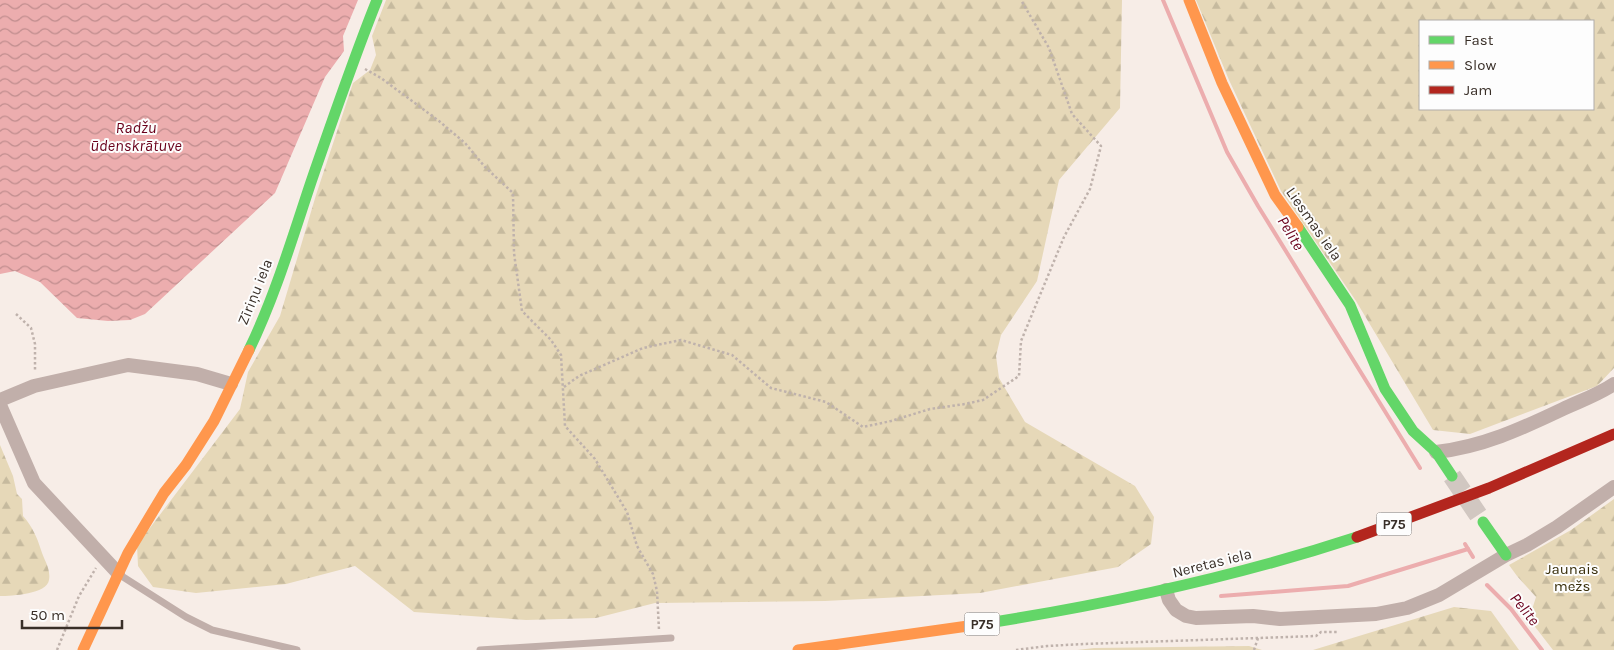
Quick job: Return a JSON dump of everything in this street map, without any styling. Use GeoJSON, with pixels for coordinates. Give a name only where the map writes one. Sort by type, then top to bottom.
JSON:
{"type":"FeatureCollection","features":[{"type":"Feature","properties":{"kind":"street","name":"Zīriņu iela"},"geometry":{"type":"LineString","coordinates":[[95,625],[118,573],[140,531],[214,421],[260,326],[281,273],[352,63],[377,0]]}},
{"type":"Feature","properties":{"kind":"street","name":"Liesmas iela"},"geometry":{"type":"LineString","coordinates":[[1189,0],[1222,83],[1275,195],[1314,249],[1350,305],[1385,388],[1413,431],[1436,452],[1452,476]]}},
{"type":"Feature","properties":{"kind":"street"},"geometry":{"type":"LineString","coordinates":[[0,400],[34,386],[128,365],[197,374],[231,384]]}},
{"type":"Feature","properties":{"kind":"street"},"geometry":{"type":"LineString","coordinates":[[1436,452],[1460,450],[1506,436],[1599,394],[1614,384]]}},
{"type":"Feature","properties":{"kind":"street"},"geometry":{"type":"LineString","coordinates":[[0,405],[34,483],[118,573]]}},
{"type":"Feature","properties":{"kind":"street","name":"Neretas iela"},"geometry":{"type":"LineString","coordinates":[[798,650],[1002,622],[1166,590],[1273,564],[1378,530],[1444,506],[1565,457],[1614,434]]}},
{"type":"Feature","properties":{"kind":"street"},"geometry":{"type":"LineString","coordinates":[[1166,590],[1169,600],[1176,610],[1186,616],[1196,618],[1253,616],[1280,619],[1376,614],[1406,608],[1439,595],[1557,527],[1614,487]]}},
{"type":"Feature","properties":{"kind":"street"},"geometry":{"type":"LineString","coordinates":[[1483,522],[1506,555]]}},
{"type":"Feature","properties":{"kind":"street"},"geometry":{"type":"LineString","coordinates":[[83,650],[95,625]]}},
{"type":"Feature","properties":{"kind":"street"},"geometry":{"type":"LineString","coordinates":[[94,650],[95,625]]}},
{"type":"Feature","properties":{"kind":"lane"},"geometry":{"type":"LineString","coordinates":[[118,573],[186,617],[212,630],[296,650]]}},
{"type":"Feature","properties":{"kind":"lane"},"geometry":{"type":"LineString","coordinates":[[480,650],[671,638]]}},
{"type":"Feature","properties":{"kind":"path"},"geometry":{"type":"LineString","coordinates":[[564,387],[579,376],[643,348],[682,340],[732,354],[771,388],[826,402],[863,428],[930,408],[983,400],[1020,376],[1021,341],[1064,237],[1090,189],[1101,146],[1072,114],[1049,48],[1021,0]]}},
{"type":"Feature","properties":{"kind":"path"},"geometry":{"type":"LineString","coordinates":[[352,63],[381,78],[439,121],[465,143],[485,167],[513,193],[514,253],[522,311],[551,340],[561,355],[565,426],[596,459],[627,512],[637,546],[653,574],[657,591],[660,629]]}},
{"type":"Feature","properties":{"kind":"path"},"geometry":{"type":"LineString","coordinates":[[16,314],[31,328],[35,344],[36,372],[21,391]]}},
{"type":"Feature","properties":{"kind":"path"},"geometry":{"type":"LineString","coordinates":[[57,650],[79,596],[102,556]]}},
{"type":"Feature","properties":{"kind":"path"},"geometry":{"type":"LineString","coordinates":[[1016,650],[1084,644],[1316,636],[1321,632],[1337,632]]}},
{"type":"Feature","properties":{"kind":"path"},"geometry":{"type":"LineString","coordinates":[[1254,650],[1258,638]]}},
{"type":"Feature","properties":{"kind":"green space"},"geometry":{"type":"Polygon","coordinates":[[[386,0],[1122,0],[1120,108],[1059,180],[1037,281],[1001,335],[996,356],[999,378],[1025,422],[1135,486],[1154,517],[1151,544],[1118,567],[980,593],[825,601],[655,603],[596,618],[526,620],[414,612],[355,566],[286,584],[196,593],[153,587],[138,566],[137,545],[240,409],[248,372],[280,316],[316,195],[353,83],[370,70],[376,55],[372,36],[386,0]]]}},
{"type":"Feature","properties":{"kind":"green space"},"geometry":{"type":"Polygon","coordinates":[[[1196,0],[1614,0],[1614,368],[1597,386],[1470,434],[1433,430],[1356,301],[1281,191],[1229,80],[1196,0]]]}},
{"type":"Feature","properties":{"kind":"green space"},"geometry":{"type":"Polygon","coordinates":[[[0,445],[13,476],[17,494],[22,499],[23,516],[36,536],[48,568],[49,580],[47,585],[36,591],[20,595],[0,596],[0,445]]]}},
{"type":"Feature","properties":{"kind":"green space","name":"Jaunais mežs"},"geometry":{"type":"Polygon","coordinates":[[[1614,499],[1614,650],[1553,650],[1529,619],[1536,597],[1509,565],[1571,530],[1614,499]]]}},
{"type":"Feature","properties":{"kind":"green space"},"geometry":{"type":"Polygon","coordinates":[[[1454,607],[1491,611],[1519,650],[1313,650],[1454,607]]]}},
{"type":"Feature","properties":{"kind":"green space"},"geometry":{"type":"Polygon","coordinates":[[[1249,646],[1262,650],[1077,650],[1094,648],[1249,646]]]}},
{"type":"Feature","properties":{"kind":"water","name":"Radžu ūdenskrātuve"},"geometry":{"type":"Polygon","coordinates":[[[0,0],[358,0],[343,36],[344,51],[325,77],[275,193],[145,314],[130,320],[108,321],[77,318],[40,282],[15,271],[0,274],[0,0]]]}},
{"type":"Feature","properties":{"kind":"waterway","name":"Pelīte"},"geometry":{"type":"LineString","coordinates":[[1163,0],[1227,152],[1258,206],[1420,468]]}},
{"type":"Feature","properties":{"kind":"waterway","name":"Pelīte"},"geometry":{"type":"LineString","coordinates":[[1465,544],[1473,557]]}},
{"type":"Feature","properties":{"kind":"waterway"},"geometry":{"type":"LineString","coordinates":[[1221,596],[1348,586],[1468,549]]}},
{"type":"Feature","properties":{"kind":"waterway","name":"Pelīte"},"geometry":{"type":"LineString","coordinates":[[1487,585],[1511,609],[1542,650]]}},
{"type":"Feature","properties":{"kind":"tunnel"},"geometry":{"type":"LineString","coordinates":[[1452,476],[1483,522]]}},
{"type":"Feature","properties":{"kind":"traffic: fast"},"geometry":{"type":"LineString","coordinates":[[249,350],[275,288],[335,113],[377,0]]}},
{"type":"Feature","properties":{"kind":"traffic: fast"},"geometry":{"type":"LineString","coordinates":[[1298,227],[1350,305],[1385,389],[1413,431],[1436,452],[1452,476]]}},
{"type":"Feature","properties":{"kind":"traffic: fast"},"geometry":{"type":"LineString","coordinates":[[1483,522],[1506,555]]}},
{"type":"Feature","properties":{"kind":"traffic: fast"},"geometry":{"type":"LineString","coordinates":[[975,625],[1072,609],[1168,589],[1263,565],[1357,537]]}},
{"type":"Feature","properties":{"kind":"traffic: slow"},"geometry":{"type":"LineString","coordinates":[[1189,0],[1222,83],[1275,195],[1298,227]]}},
{"type":"Feature","properties":{"kind":"traffic: slow"},"geometry":{"type":"LineString","coordinates":[[83,650],[128,553],[164,493],[186,465],[214,421],[249,350]]}},
{"type":"Feature","properties":{"kind":"traffic: slow"},"geometry":{"type":"LineString","coordinates":[[798,650],[975,625]]}},
{"type":"Feature","properties":{"kind":"traffic: jam"},"geometry":{"type":"LineString","coordinates":[[1357,537],[1489,488],[1614,434]]}}]}
